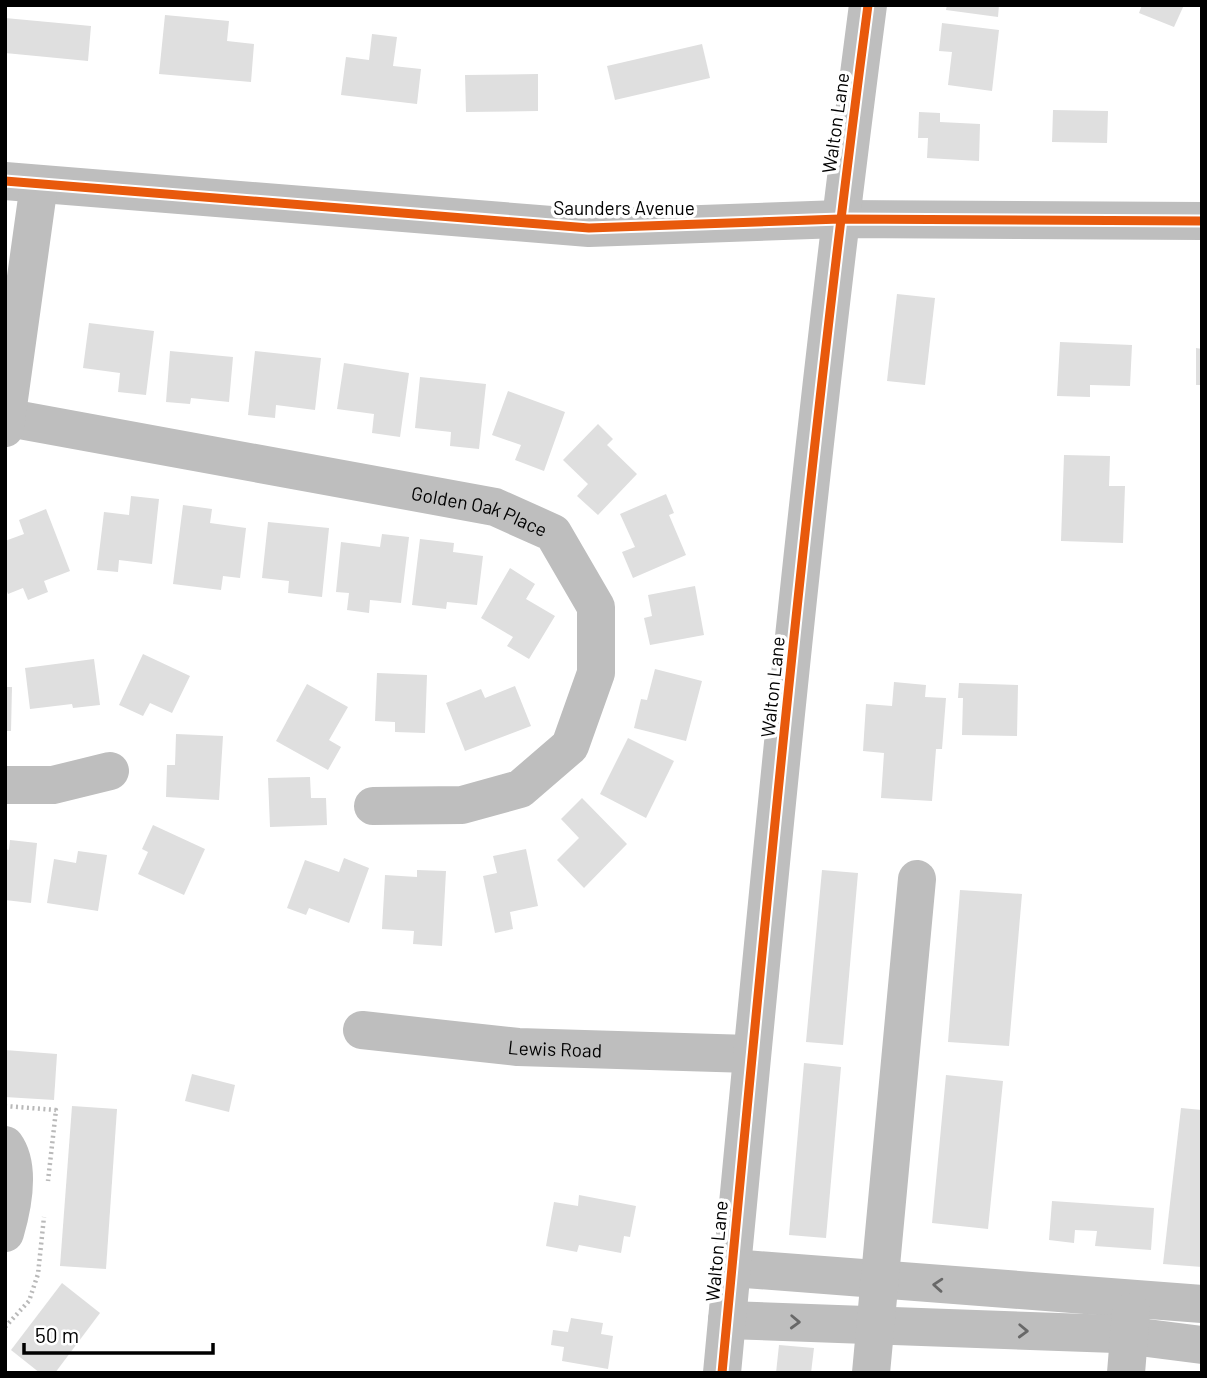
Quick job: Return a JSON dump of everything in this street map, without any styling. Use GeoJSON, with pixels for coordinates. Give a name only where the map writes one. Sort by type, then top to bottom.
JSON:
{"type":"FeatureCollection","features":[{"type":"Feature","properties":{"kind":"street","name":"Walton Lane"},"geometry":{"type":"LineString","coordinates":[[722,1373],[750,1054],[840,219],[868,5]]}},
{"type":"Feature","properties":{"kind":"street","name":"Saunders Avenue"},"geometry":{"type":"LineString","coordinates":[[22,182],[589,228],[840,219],[1202,221]]}},
{"type":"Feature","properties":{"kind":"street"},"geometry":{"type":"LineString","coordinates":[[7,423],[22,182]]}},
{"type":"Feature","properties":{"kind":"street","name":"Golden Oak Place"},"geometry":{"type":"LineString","coordinates":[[7,423],[495,507],[552,533],[596,607],[596,673],[570,746],[520,789],[462,804],[373,806]]}},
{"type":"Feature","properties":{"kind":"street"},"geometry":{"type":"LineString","coordinates":[[5,785],[53,785],[110,771]]}},
{"type":"Feature","properties":{"kind":"street"},"geometry":{"type":"LineString","coordinates":[[871,1373],[917,879]]}},
{"type":"Feature","properties":{"kind":"street","name":"Lewis Road"},"geometry":{"type":"LineString","coordinates":[[362,1030],[518,1047],[750,1054]]}},
{"type":"Feature","properties":{"kind":"street"},"geometry":{"type":"LineString","coordinates":[[5,1145],[11,1154],[12,1206],[5,1234]]}},
{"type":"Feature","properties":{"kind":"street"},"geometry":{"type":"LineString","coordinates":[[732,1268],[879,1280],[1129,1336],[1202,1304]]}},
{"type":"Feature","properties":{"kind":"street"},"geometry":{"type":"LineString","coordinates":[[727,1320],[1129,1336],[1202,1345]]}},
{"type":"Feature","properties":{"kind":"building"},"geometry":{"type":"Polygon","coordinates":[[[947,5],[999,5],[998,17],[946,10],[947,5]]]}},
{"type":"Feature","properties":{"kind":"building"},"geometry":{"type":"Polygon","coordinates":[[[1142,5],[1184,5],[1174,27],[1139,13],[1142,5]]]}},
{"type":"Feature","properties":{"kind":"building"},"geometry":{"type":"Polygon","coordinates":[[[165,15],[229,21],[227,41],[254,44],[251,82],[159,74],[165,15]]]}},
{"type":"Feature","properties":{"kind":"building"},"geometry":{"type":"Polygon","coordinates":[[[5,18],[91,26],[88,61],[5,53],[5,18]]]}},
{"type":"Feature","properties":{"kind":"building"},"geometry":{"type":"Polygon","coordinates":[[[942,23],[999,30],[992,91],[948,85],[952,52],[939,51],[942,23]]]}},
{"type":"Feature","properties":{"kind":"building"},"geometry":{"type":"Polygon","coordinates":[[[372,34],[397,37],[393,66],[421,69],[417,104],[341,95],[346,57],[369,60],[372,34]]]}},
{"type":"Feature","properties":{"kind":"building"},"geometry":{"type":"Polygon","coordinates":[[[702,44],[710,78],[615,100],[607,66],[702,44]]]}},
{"type":"Feature","properties":{"kind":"building"},"geometry":{"type":"Polygon","coordinates":[[[538,74],[538,111],[466,112],[465,75],[538,74]]]}},
{"type":"Feature","properties":{"kind":"building"},"geometry":{"type":"Polygon","coordinates":[[[1053,110],[1108,111],[1107,143],[1052,142],[1053,110]]]}},
{"type":"Feature","properties":{"kind":"building"},"geometry":{"type":"Polygon","coordinates":[[[919,112],[940,113],[940,122],[980,124],[979,161],[927,158],[928,138],[918,138],[919,112]]]}},
{"type":"Feature","properties":{"kind":"building"},"geometry":{"type":"Polygon","coordinates":[[[897,294],[935,298],[925,385],[887,381],[897,294]]]}},
{"type":"Feature","properties":{"kind":"building"},"geometry":{"type":"Polygon","coordinates":[[[89,323],[154,331],[146,395],[118,392],[120,373],[83,368],[89,323]]]}},
{"type":"Feature","properties":{"kind":"building"},"geometry":{"type":"Polygon","coordinates":[[[1060,342],[1132,345],[1130,386],[1090,385],[1090,397],[1057,396],[1060,342]]]}},
{"type":"Feature","properties":{"kind":"building"},"geometry":{"type":"Polygon","coordinates":[[[1196,348],[1202,349],[1202,385],[1196,385],[1196,348]]]}},
{"type":"Feature","properties":{"kind":"building"},"geometry":{"type":"Polygon","coordinates":[[[170,351],[233,357],[229,402],[191,398],[190,404],[166,402],[170,351]]]}},
{"type":"Feature","properties":{"kind":"building"},"geometry":{"type":"Polygon","coordinates":[[[255,351],[321,358],[315,410],[276,405],[275,418],[248,415],[255,351]]]}},
{"type":"Feature","properties":{"kind":"building"},"geometry":{"type":"Polygon","coordinates":[[[344,363],[409,373],[400,437],[372,433],[374,414],[337,409],[344,363]]]}},
{"type":"Feature","properties":{"kind":"building"},"geometry":{"type":"Polygon","coordinates":[[[420,377],[486,384],[479,449],[450,446],[451,432],[415,428],[420,377]]]}},
{"type":"Feature","properties":{"kind":"building"},"geometry":{"type":"Polygon","coordinates":[[[508,391],[565,412],[544,471],[515,460],[521,445],[492,435],[508,391]]]}},
{"type":"Feature","properties":{"kind":"building"},"geometry":{"type":"Polygon","coordinates":[[[598,424],[613,439],[607,445],[637,474],[598,515],[577,496],[588,484],[563,460],[598,424]]]}},
{"type":"Feature","properties":{"kind":"building"},"geometry":{"type":"Polygon","coordinates":[[[1064,455],[1110,456],[1109,486],[1125,486],[1123,543],[1061,541],[1064,455]]]}},
{"type":"Feature","properties":{"kind":"building"},"geometry":{"type":"Polygon","coordinates":[[[666,494],[674,513],[669,515],[686,555],[633,578],[622,552],[635,547],[620,514],[666,494]]]}},
{"type":"Feature","properties":{"kind":"building"},"geometry":{"type":"Polygon","coordinates":[[[131,496],[159,499],[152,564],[119,560],[118,572],[97,570],[104,512],[129,515],[131,496]]]}},
{"type":"Feature","properties":{"kind":"building"},"geometry":{"type":"Polygon","coordinates":[[[183,505],[212,509],[210,523],[246,528],[240,578],[223,576],[221,590],[173,584],[183,505]]]}},
{"type":"Feature","properties":{"kind":"building"},"geometry":{"type":"Polygon","coordinates":[[[46,509],[70,571],[44,581],[48,592],[28,600],[23,588],[8,594],[5,586],[5,541],[24,534],[19,520],[46,509]]]}},
{"type":"Feature","properties":{"kind":"building"},"geometry":{"type":"Polygon","coordinates":[[[268,522],[329,528],[322,597],[288,593],[289,581],[262,578],[268,522]]]}},
{"type":"Feature","properties":{"kind":"building"},"geometry":{"type":"Polygon","coordinates":[[[382,534],[409,537],[401,603],[370,600],[369,613],[347,610],[349,593],[336,592],[341,542],[380,547],[382,534]]]}},
{"type":"Feature","properties":{"kind":"building"},"geometry":{"type":"Polygon","coordinates":[[[420,539],[454,543],[453,552],[483,556],[477,605],[447,602],[446,609],[412,605],[420,539]]]}},
{"type":"Feature","properties":{"kind":"building"},"geometry":{"type":"Polygon","coordinates":[[[510,568],[535,584],[526,599],[555,616],[529,659],[507,646],[513,637],[481,618],[510,568]]]}},
{"type":"Feature","properties":{"kind":"building"},"geometry":{"type":"Polygon","coordinates":[[[695,586],[704,635],[650,645],[644,618],[652,616],[648,595],[695,586]]]}},
{"type":"Feature","properties":{"kind":"building"},"geometry":{"type":"Polygon","coordinates":[[[143,654],[190,676],[172,713],[150,703],[143,716],[119,705],[143,654]]]}},
{"type":"Feature","properties":{"kind":"building"},"geometry":{"type":"Polygon","coordinates":[[[94,659],[100,705],[73,708],[72,704],[30,709],[25,668],[94,659]]]}},
{"type":"Feature","properties":{"kind":"building"},"geometry":{"type":"Polygon","coordinates":[[[655,669],[702,681],[686,741],[634,728],[641,699],[647,700],[655,669]]]}},
{"type":"Feature","properties":{"kind":"building"},"geometry":{"type":"Polygon","coordinates":[[[377,673],[427,675],[425,733],[395,732],[395,722],[375,721],[377,673]]]}},
{"type":"Feature","properties":{"kind":"building"},"geometry":{"type":"Polygon","coordinates":[[[894,682],[926,685],[925,697],[946,698],[942,749],[936,749],[932,801],[881,798],[884,753],[863,751],[866,704],[892,706],[894,682]]]}},
{"type":"Feature","properties":{"kind":"building"},"geometry":{"type":"Polygon","coordinates":[[[959,683],[1018,685],[1017,736],[962,735],[963,698],[958,698],[959,683]]]}},
{"type":"Feature","properties":{"kind":"building"},"geometry":{"type":"Polygon","coordinates":[[[307,684],[348,707],[329,740],[341,747],[328,770],[276,741],[307,684]]]}},
{"type":"Feature","properties":{"kind":"building"},"geometry":{"type":"Polygon","coordinates":[[[515,686],[531,726],[465,751],[446,703],[481,689],[485,698],[515,686]]]}},
{"type":"Feature","properties":{"kind":"building"},"geometry":{"type":"Polygon","coordinates":[[[5,687],[12,687],[11,731],[5,731],[5,687]]]}},
{"type":"Feature","properties":{"kind":"building"},"geometry":{"type":"Polygon","coordinates":[[[176,734],[223,736],[219,800],[166,797],[167,765],[175,765],[176,734]]]}},
{"type":"Feature","properties":{"kind":"building"},"geometry":{"type":"Polygon","coordinates":[[[628,738],[674,761],[646,818],[600,794],[628,738]]]}},
{"type":"Feature","properties":{"kind":"building"},"geometry":{"type":"Polygon","coordinates":[[[310,777],[311,798],[326,798],[327,825],[270,827],[268,778],[310,777]]]}},
{"type":"Feature","properties":{"kind":"building"},"geometry":{"type":"Polygon","coordinates":[[[582,798],[627,844],[584,888],[557,860],[579,838],[561,819],[582,798]]]}},
{"type":"Feature","properties":{"kind":"building"},"geometry":{"type":"Polygon","coordinates":[[[153,825],[205,849],[184,895],[138,874],[148,852],[142,849],[153,825]]]}},
{"type":"Feature","properties":{"kind":"building"},"geometry":{"type":"Polygon","coordinates":[[[10,840],[37,843],[31,903],[5,900],[5,849],[9,850],[10,840]]]}},
{"type":"Feature","properties":{"kind":"building"},"geometry":{"type":"Polygon","coordinates":[[[526,849],[538,906],[510,912],[513,929],[495,933],[483,876],[497,873],[493,856],[526,849]]]}},
{"type":"Feature","properties":{"kind":"building"},"geometry":{"type":"Polygon","coordinates":[[[78,851],[107,855],[98,911],[47,903],[54,859],[76,863],[78,851]]]}},
{"type":"Feature","properties":{"kind":"building"},"geometry":{"type":"Polygon","coordinates":[[[344,858],[369,868],[349,923],[309,908],[306,915],[287,908],[305,860],[339,872],[344,858]]]}},
{"type":"Feature","properties":{"kind":"building"},"geometry":{"type":"Polygon","coordinates":[[[417,870],[446,871],[442,946],[413,944],[414,931],[382,929],[385,875],[417,877],[417,870]]]}},
{"type":"Feature","properties":{"kind":"building"},"geometry":{"type":"Polygon","coordinates":[[[822,870],[858,873],[843,1045],[806,1042],[822,870]]]}},
{"type":"Feature","properties":{"kind":"building"},"geometry":{"type":"Polygon","coordinates":[[[960,890],[1022,894],[1009,1046],[948,1042],[960,890]]]}},
{"type":"Feature","properties":{"kind":"building"},"geometry":{"type":"Polygon","coordinates":[[[5,1050],[57,1054],[54,1100],[5,1097],[5,1050]]]}},
{"type":"Feature","properties":{"kind":"building"},"geometry":{"type":"Polygon","coordinates":[[[804,1063],[841,1067],[826,1238],[789,1235],[804,1063]]]}},
{"type":"Feature","properties":{"kind":"building"},"geometry":{"type":"Polygon","coordinates":[[[192,1074],[235,1085],[229,1112],[185,1101],[192,1074]]]}},
{"type":"Feature","properties":{"kind":"building"},"geometry":{"type":"Polygon","coordinates":[[[946,1075],[1003,1081],[988,1229],[932,1223],[946,1075]]]}},
{"type":"Feature","properties":{"kind":"building"},"geometry":{"type":"Polygon","coordinates":[[[72,1106],[117,1109],[106,1269],[60,1266],[72,1106]]]}},
{"type":"Feature","properties":{"kind":"building"},"geometry":{"type":"Polygon","coordinates":[[[1181,1108],[1202,1110],[1202,1267],[1163,1264],[1181,1108]]]}},
{"type":"Feature","properties":{"kind":"building"},"geometry":{"type":"Polygon","coordinates":[[[579,1195],[636,1206],[630,1237],[624,1236],[621,1253],[579,1245],[577,1252],[546,1246],[554,1202],[578,1206],[579,1195]]]}},
{"type":"Feature","properties":{"kind":"building"},"geometry":{"type":"Polygon","coordinates":[[[1052,1201],[1154,1208],[1151,1250],[1095,1246],[1097,1231],[1075,1230],[1074,1243],[1049,1240],[1052,1201]]]}},
{"type":"Feature","properties":{"kind":"building"},"geometry":{"type":"Polygon","coordinates":[[[62,1283],[100,1313],[55,1373],[40,1373],[11,1350],[62,1283]]]}},
{"type":"Feature","properties":{"kind":"building"},"geometry":{"type":"Polygon","coordinates":[[[571,1318],[603,1323],[601,1334],[613,1336],[608,1369],[562,1361],[564,1347],[551,1345],[553,1330],[568,1332],[571,1318]]]}},
{"type":"Feature","properties":{"kind":"building"},"geometry":{"type":"Polygon","coordinates":[[[779,1345],[814,1348],[811,1373],[776,1373],[779,1345]]]}},
{"type":"Feature","properties":{"kind":"cycle path"},"geometry":{"type":"LineString","coordinates":[[722,1373],[807,517],[868,5]]}},
{"type":"Feature","properties":{"kind":"cycle path"},"geometry":{"type":"LineString","coordinates":[[5,181],[589,228],[840,219],[1202,221]]}}]}
